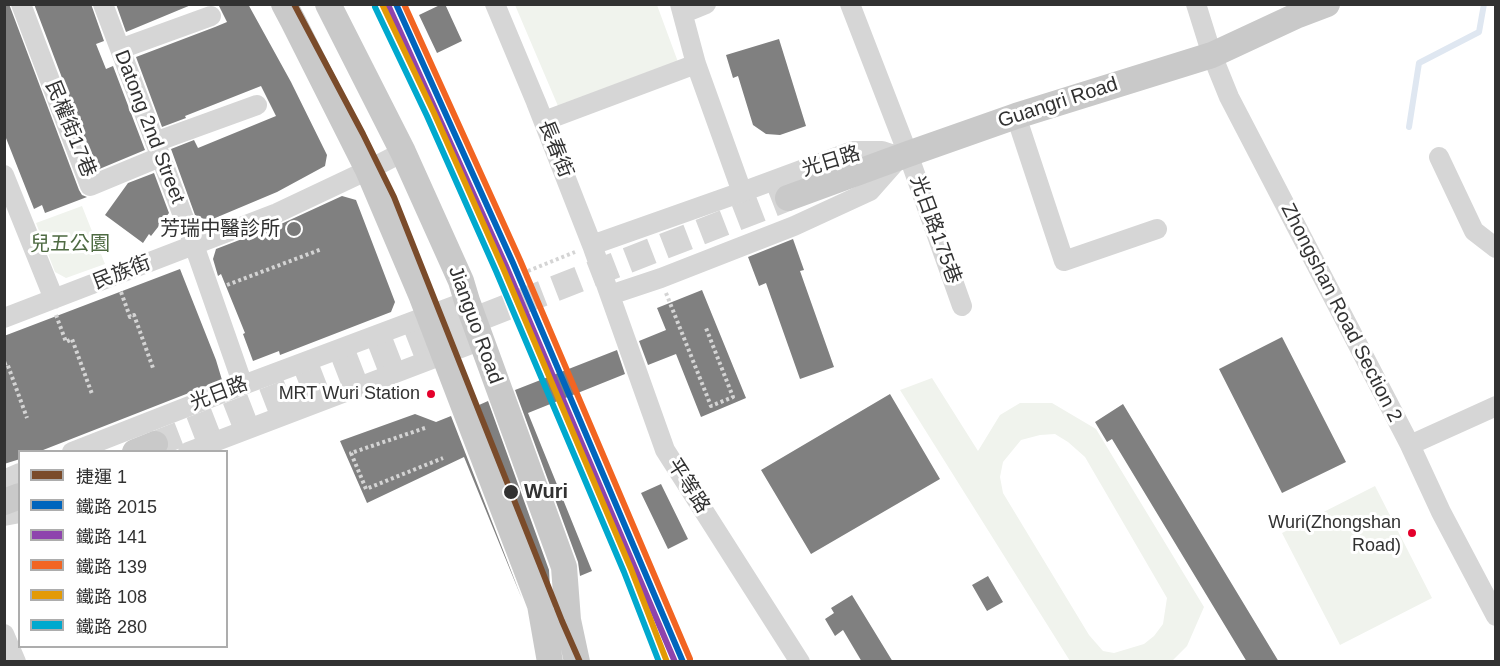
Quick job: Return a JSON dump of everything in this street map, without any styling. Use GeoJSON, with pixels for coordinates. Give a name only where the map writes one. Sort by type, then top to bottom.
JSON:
{"type":"FeatureCollection","features":[{"type":"Feature","properties":{"kind":"main road","name":"Jianguo Road"},"geometry":{"type":"LineString","coordinates":[[284,4],[368,171],[429,316],[540,605],[550,662]]}},
{"type":"Feature","properties":{"kind":"main road","name":"Jianguo Road"},"geometry":{"type":"LineString","coordinates":[[328,4],[403,152],[460,280],[564,567],[568,620],[577,662]]}},
{"type":"Feature","properties":{"kind":"main road","name":"Guangri Road"},"geometry":{"type":"LineString","coordinates":[[788,198],[1016,116],[1212,55],[1327,4]]}},
{"type":"Feature","properties":{"kind":"street","name":"民權街17巷"},"geometry":{"type":"LineString","coordinates":[[21,4],[90,186],[158,149]]}},
{"type":"Feature","properties":{"kind":"street","name":"Datong 2nd Street"},"geometry":{"type":"LineString","coordinates":[[103,4],[194,245],[243,385]]}},
{"type":"Feature","properties":{"kind":"street","name":"長春街"},"geometry":{"type":"LineString","coordinates":[[495,4],[544,121],[610,295]]}},
{"type":"Feature","properties":{"kind":"street"},"geometry":{"type":"LineString","coordinates":[[706,4],[682,9],[696,64],[742,192]]}},
{"type":"Feature","properties":{"kind":"street","name":"光日路175巷"},"geometry":{"type":"LineString","coordinates":[[850,4],[904,155],[962,306]]}},
{"type":"Feature","properties":{"kind":"street","name":"Zhongshan Road Section 2"},"geometry":{"type":"LineString","coordinates":[[1196,4],[1212,55],[1229,97],[1496,616]]}},
{"type":"Feature","properties":{"kind":"street"},"geometry":{"type":"LineString","coordinates":[[120,49],[211,16]]}},
{"type":"Feature","properties":{"kind":"street"},"geometry":{"type":"LineString","coordinates":[[544,121],[696,64]]}},
{"type":"Feature","properties":{"kind":"street"},"geometry":{"type":"LineString","coordinates":[[158,149],[257,105]]}},
{"type":"Feature","properties":{"kind":"street"},"geometry":{"type":"LineString","coordinates":[[1016,116],[1064,261],[1157,229]]}},
{"type":"Feature","properties":{"kind":"street","name":"光日路"},"geometry":{"type":"LineString","coordinates":[[592,245],[853,151],[882,151],[904,155]]}},
{"type":"Feature","properties":{"kind":"street","name":"民族街"},"geometry":{"type":"LineString","coordinates":[[4,318],[277,213],[368,171],[403,152]]}},
{"type":"Feature","properties":{"kind":"street","name":"光日路"},"geometry":{"type":"LineString","coordinates":[[610,295],[661,278],[794,226],[870,191],[904,155]]}},
{"type":"Feature","properties":{"kind":"street"},"geometry":{"type":"LineString","coordinates":[[1439,157],[1474,231],[1496,248]]}},
{"type":"Feature","properties":{"kind":"street"},"geometry":{"type":"LineString","coordinates":[[4,175],[52,299]]}},
{"type":"Feature","properties":{"kind":"street","name":"平等路"},"geometry":{"type":"LineString","coordinates":[[610,295],[665,450],[800,662]]}},
{"type":"Feature","properties":{"kind":"street","name":"光日路"},"geometry":{"type":"LineString","coordinates":[[77,450],[467,301]]}},
{"type":"Feature","properties":{"kind":"street"},"geometry":{"type":"LineString","coordinates":[[193,450],[482,340]]}},
{"type":"Feature","properties":{"kind":"street"},"geometry":{"type":"LineString","coordinates":[[1410,445],[1496,406]]}},
{"type":"Feature","properties":{"kind":"street"},"geometry":{"type":"LineString","coordinates":[[4,480],[18,474]]}},
{"type":"Feature","properties":{"kind":"street"},"geometry":{"type":"LineString","coordinates":[[4,634],[16,662]]}},
{"type":"Feature","properties":{"kind":"path"},"geometry":{"type":"LineString","coordinates":[[528,271],[592,245]]}},
{"type":"Feature","properties":{"kind":"path"},"geometry":{"type":"LineString","coordinates":[[210,291],[322,249]]}},
{"type":"Feature","properties":{"kind":"path"},"geometry":{"type":"LineString","coordinates":[[115,275],[130,316],[134,315],[153,368]]}},
{"type":"Feature","properties":{"kind":"path"},"geometry":{"type":"LineString","coordinates":[[52,299],[66,342],[72,339],[92,394]]}},
{"type":"Feature","properties":{"kind":"path"},"geometry":{"type":"LineString","coordinates":[[670,303],[711,406],[733,397],[706,328]]}},
{"type":"Feature","properties":{"kind":"path"},"geometry":{"type":"LineString","coordinates":[[4,364],[7,363],[27,418]]}},
{"type":"Feature","properties":{"kind":"path"},"geometry":{"type":"LineString","coordinates":[[425,428],[351,453],[366,489],[443,458]]}},
{"type":"Feature","properties":{"kind":"green space"},"geometry":{"type":"Polygon","coordinates":[[[515,5],[657,5],[678,62],[558,106],[515,5]]]}},
{"type":"Feature","properties":{"kind":"green space","name":"兒五公園"},"geometry":{"type":"Polygon","coordinates":[[[82,206],[105,264],[66,278],[55,272],[36,223],[82,206]]]}},
{"type":"Feature","properties":{"kind":"green space"},"geometry":{"type":"Polygon","coordinates":[[[932,378],[978,451],[1000,415],[1020,403],[1052,403],[1096,429],[1204,607],[1187,646],[1172,661],[1070,661],[900,390],[932,378]],[[1055,434],[1021,440],[1003,462],[1000,477],[1003,493],[1089,635],[1103,651],[1114,653],[1144,644],[1154,636],[1163,624],[1167,598],[1085,457],[1055,434]]]}},
{"type":"Feature","properties":{"kind":"green space"},"geometry":{"type":"Polygon","coordinates":[[[1375,486],[1432,598],[1340,645],[1282,533],[1375,486]]]}},
{"type":"Feature","properties":{"kind":"building"},"geometry":{"type":"Polygon","coordinates":[[[4,4],[9,4],[79,190],[87,197],[45,213],[42,205],[34,209],[4,133],[4,4]]]}},
{"type":"Feature","properties":{"kind":"building"},"geometry":{"type":"Polygon","coordinates":[[[34,4],[91,4],[104,41],[96,44],[106,69],[113,66],[145,150],[97,170],[34,4]]]}},
{"type":"Feature","properties":{"kind":"building"},"geometry":{"type":"Polygon","coordinates":[[[116,4],[191,4],[191,5],[126,32],[116,4]]]}},
{"type":"Feature","properties":{"kind":"building"},"geometry":{"type":"Polygon","coordinates":[[[218,4],[248,4],[291,82],[327,155],[325,166],[277,192],[208,221],[195,215],[171,149],[194,140],[198,148],[276,116],[261,86],[162,127],[136,57],[227,22],[218,4]]]}},
{"type":"Feature","properties":{"kind":"building"},"geometry":{"type":"Polygon","coordinates":[[[445,4],[462,41],[437,53],[419,15],[445,4]]]}},
{"type":"Feature","properties":{"kind":"building"},"geometry":{"type":"Polygon","coordinates":[[[779,39],[806,126],[780,135],[766,134],[753,125],[738,76],[733,78],[726,55],[779,39]]]}},
{"type":"Feature","properties":{"kind":"building"},"geometry":{"type":"Polygon","coordinates":[[[154,173],[169,213],[143,243],[105,215],[128,183],[154,173]]]}},
{"type":"Feature","properties":{"kind":"building"},"geometry":{"type":"Polygon","coordinates":[[[342,196],[356,200],[395,302],[391,312],[280,355],[279,351],[253,361],[243,334],[245,333],[221,274],[218,276],[213,259],[216,249],[281,224],[342,196]]]}},
{"type":"Feature","properties":{"kind":"building"},"geometry":{"type":"Polygon","coordinates":[[[793,239],[804,270],[800,271],[834,367],[800,379],[766,283],[759,286],[748,257],[793,239]]]}},
{"type":"Feature","properties":{"kind":"building"},"geometry":{"type":"Polygon","coordinates":[[[180,269],[222,380],[43,450],[18,450],[18,460],[4,464],[4,336],[180,269]]]}},
{"type":"Feature","properties":{"kind":"building"},"geometry":{"type":"Polygon","coordinates":[[[702,290],[746,398],[701,417],[676,354],[648,365],[639,341],[666,330],[657,308],[702,290]]]}},
{"type":"Feature","properties":{"kind":"building"},"geometry":{"type":"Polygon","coordinates":[[[1282,337],[1346,462],[1282,493],[1219,369],[1282,337]]]}},
{"type":"Feature","properties":{"kind":"building"},"geometry":{"type":"Polygon","coordinates":[[[617,350],[625,374],[528,413],[592,571],[580,576],[578,562],[515,390],[617,350]]]}},
{"type":"Feature","properties":{"kind":"building"},"geometry":{"type":"Polygon","coordinates":[[[890,394],[940,479],[811,554],[761,470],[890,394]]]}},
{"type":"Feature","properties":{"kind":"building"},"geometry":{"type":"Polygon","coordinates":[[[488,401],[549,570],[550,588],[479,405],[488,401]]]}},
{"type":"Feature","properties":{"kind":"building"},"geometry":{"type":"Polygon","coordinates":[[[1123,404],[1279,662],[1247,662],[1112,439],[1107,442],[1095,422],[1123,404]]]}},
{"type":"Feature","properties":{"kind":"building","name":"MRT Wuri Station"},"geometry":{"type":"Polygon","coordinates":[[[415,414],[436,422],[451,416],[522,599],[464,457],[367,503],[340,441],[415,414]]]}},
{"type":"Feature","properties":{"kind":"building"},"geometry":{"type":"Polygon","coordinates":[[[661,484],[688,539],[668,549],[641,493],[661,484]]]}},
{"type":"Feature","properties":{"kind":"building"},"geometry":{"type":"Polygon","coordinates":[[[988,576],[1003,602],[987,611],[972,585],[988,576]]]}},
{"type":"Feature","properties":{"kind":"building"},"geometry":{"type":"Polygon","coordinates":[[[852,595],[893,662],[862,662],[843,630],[835,636],[825,619],[834,613],[831,608],[852,595]]]}},
{"type":"Feature","properties":{"kind":"waterway"},"geometry":{"type":"LineString","coordinates":[[1409,127],[1419,63],[1479,32],[1484,4]]}},
{"type":"Feature","properties":{"kind":"tunnel"},"geometry":{"type":"LineString","coordinates":[[155,444],[788,198]]}},
{"type":"Feature","properties":{"kind":"metro line","name":"1"},"geometry":{"type":"LineString","coordinates":[[294,4],[394,197],[580,662]]}},
{"type":"Feature","properties":{"kind":"rail line","name":"108"},"geometry":{"type":"LineString","coordinates":[[382,4],[434,113],[503,268],[631,569],[667,662]]}},
{"type":"Feature","properties":{"kind":"rail line","name":"2015"},"geometry":{"type":"LineString","coordinates":[[396,4],[513,263],[683,662]]}},
{"type":"Feature","properties":{"kind":"rail line","name":"139"},"geometry":{"type":"LineString","coordinates":[[404,4],[520,260],[690,659]]}},
{"type":"Feature","properties":{"kind":"rail line","name":"280"},"geometry":{"type":"LineString","coordinates":[[375,7],[427,116],[496,271],[624,572],[659,662]]}},
{"type":"Feature","properties":{"kind":"rail line","name":"141"},"geometry":{"type":"LineString","coordinates":[[389,7],[506,266],[675,662]]}},
{"type":"Feature","properties":{"kind":"place","name":"芳瑞中醫診所"},"geometry":{"type":"Point","coordinates":[294,229]}},
{"type":"Feature","properties":{"kind":"place","name":"MRT Wuri Station"},"geometry":{"type":"Point","coordinates":[431,394]}},
{"type":"Feature","properties":{"kind":"place","name":"Wuri"},"geometry":{"type":"Point","coordinates":[511,492]}},
{"type":"Feature","properties":{"kind":"place","name":"Wuri(Zhongshan Road)"},"geometry":{"type":"Point","coordinates":[1412,533]}}]}
